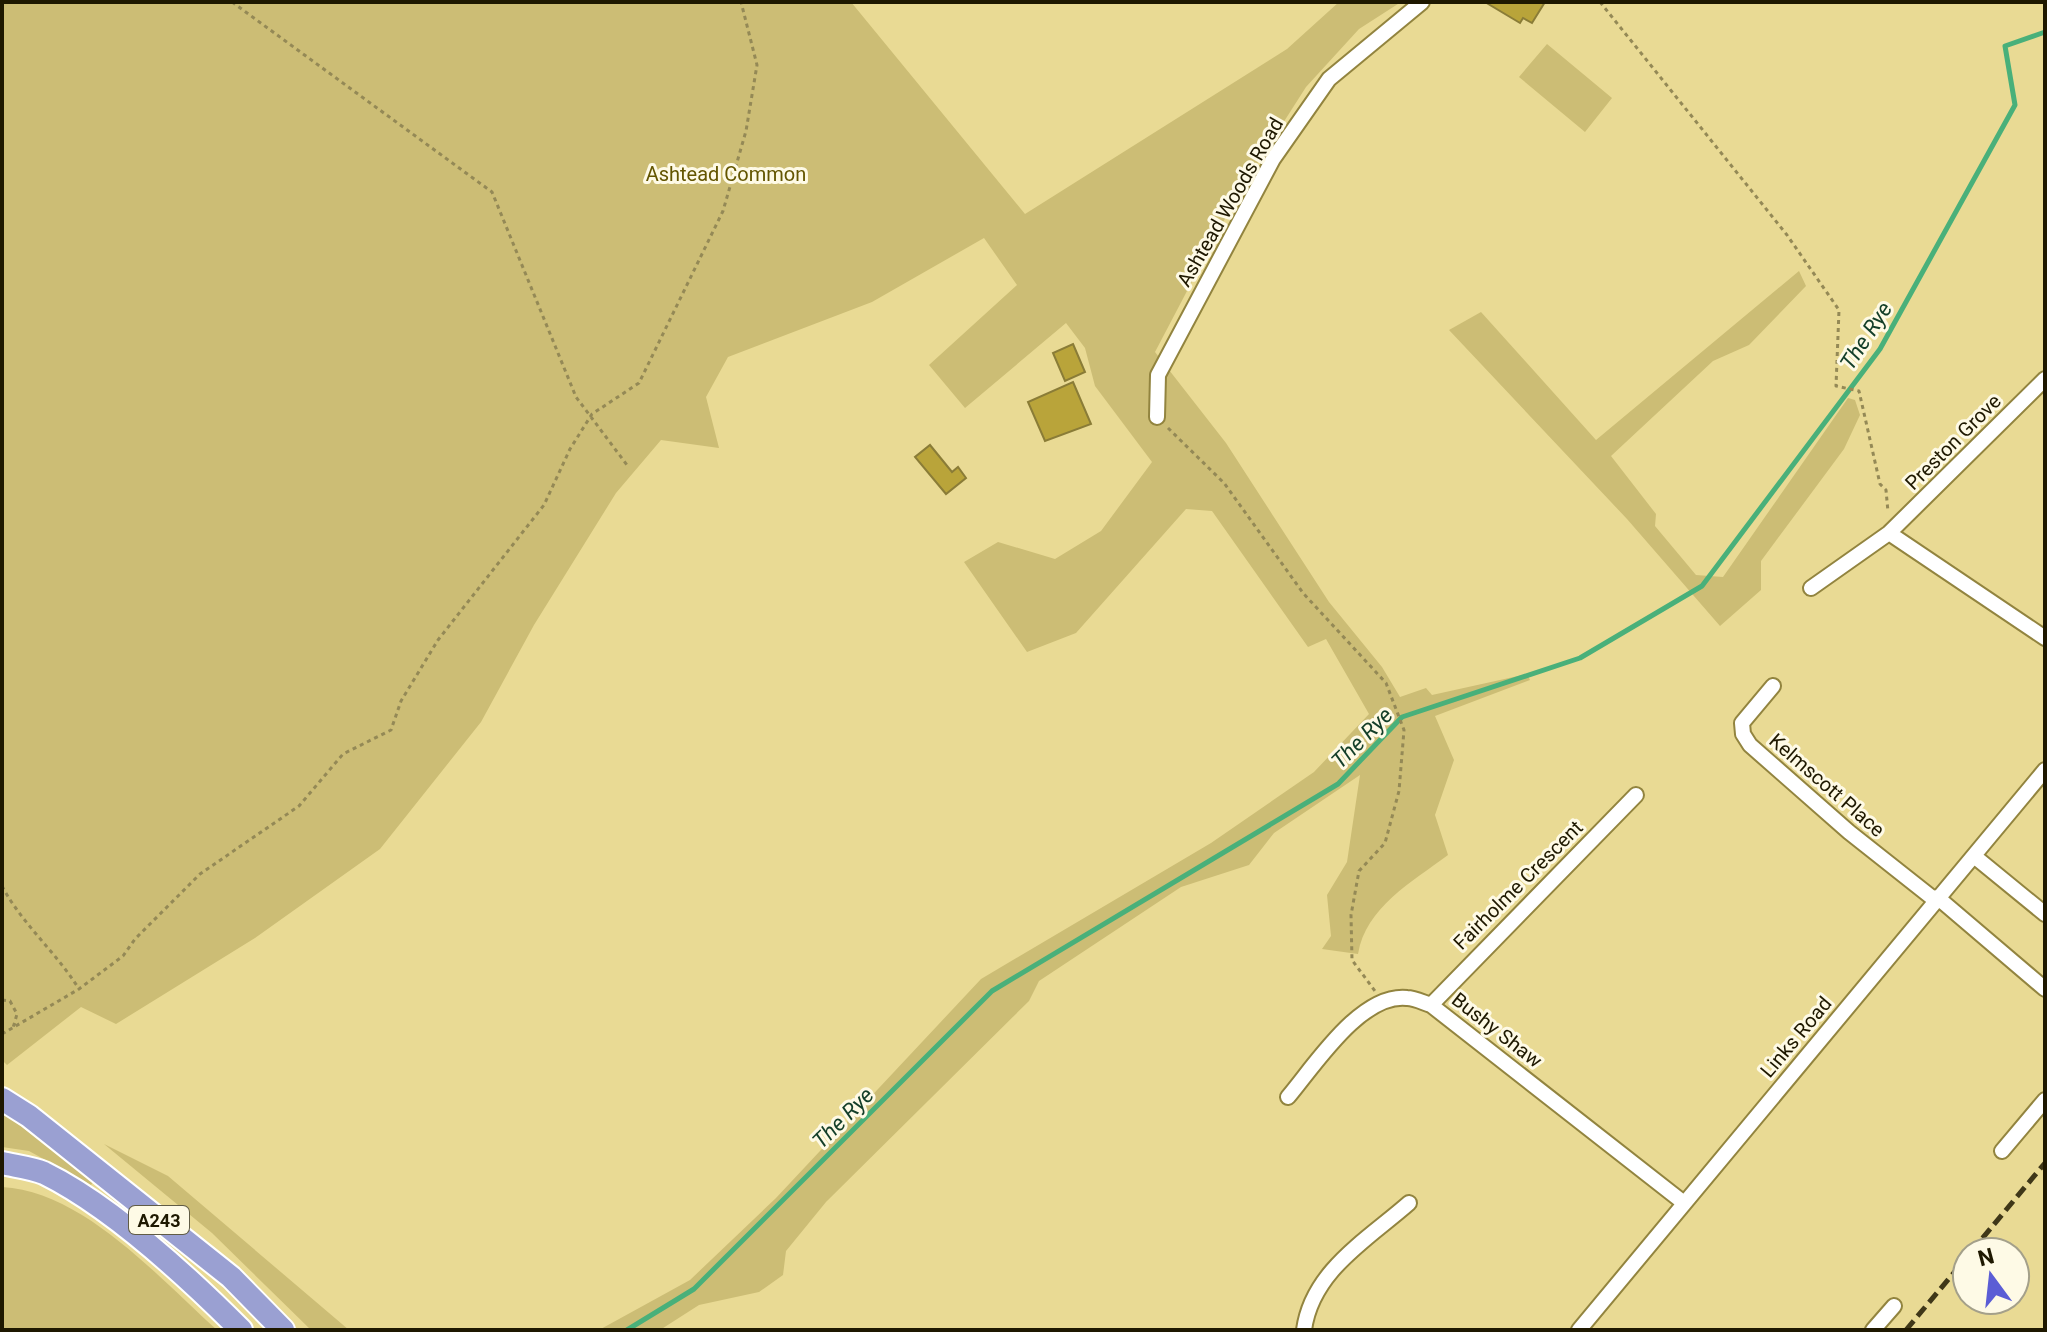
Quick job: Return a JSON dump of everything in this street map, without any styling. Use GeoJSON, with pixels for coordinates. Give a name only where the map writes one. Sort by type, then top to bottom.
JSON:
{"type":"FeatureCollection","features":[{"type":"Feature","properties":{"kind":"highway"},"geometry":{"type":"LineString","coordinates":[[2,1085],[29,1116]]}},
{"type":"Feature","properties":{"kind":"highway","name":"A243"},"geometry":{"type":"LineString","coordinates":[[2,1099],[29,1116],[231,1277],[283,1330]]}},
{"type":"Feature","properties":{"kind":"highway","name":"A243"},"geometry":{"type":"LineString","coordinates":[[2,1163],[41,1172],[79,1194],[202,1291],[241,1330]]}},
{"type":"Feature","properties":{"kind":"street","name":"Ashtead Woods Road"},"geometry":{"type":"LineString","coordinates":[[1157,417],[1158,375],[1273,159],[1329,79],[1422,2]]}},
{"type":"Feature","properties":{"kind":"street","name":"Preston Grove"},"geometry":{"type":"LineString","coordinates":[[1811,588],[1889,533],[2045,379]]}},
{"type":"Feature","properties":{"kind":"street"},"geometry":{"type":"LineString","coordinates":[[1889,533],[2045,638]]}},
{"type":"Feature","properties":{"kind":"street","name":"Kelmscott Place"},"geometry":{"type":"LineString","coordinates":[[1773,686],[1742,723],[1743,734],[1750,745],[1849,832],[1936,898]]}},
{"type":"Feature","properties":{"kind":"street","name":"Links Road"},"geometry":{"type":"LineString","coordinates":[[1579,1330],[2045,770]]}},
{"type":"Feature","properties":{"kind":"street","name":"Fairholme Crescent"},"geometry":{"type":"LineString","coordinates":[[1431,1005],[1636,795]]}},
{"type":"Feature","properties":{"kind":"street"},"geometry":{"type":"LineString","coordinates":[[1974,856],[2045,914]]}},
{"type":"Feature","properties":{"kind":"street"},"geometry":{"type":"LineString","coordinates":[[1936,898],[2045,989]]}},
{"type":"Feature","properties":{"kind":"street","name":"Bushy Shaw"},"geometry":{"type":"LineString","coordinates":[[1388,999],[1408,998],[1431,1005],[1684,1203]]}},
{"type":"Feature","properties":{"kind":"street"},"geometry":{"type":"LineString","coordinates":[[1288,1097],[1358,1016],[1388,999]]}},
{"type":"Feature","properties":{"kind":"street"},"geometry":{"type":"LineString","coordinates":[[2002,1151],[2045,1100]]}},
{"type":"Feature","properties":{"kind":"street"},"geometry":{"type":"LineString","coordinates":[[1304,1330],[1310,1304],[1332,1267],[1409,1203]]}},
{"type":"Feature","properties":{"kind":"street"},"geometry":{"type":"LineString","coordinates":[[1873,1330],[1894,1306]]}},
{"type":"Feature","properties":{"kind":"path"},"geometry":{"type":"LineString","coordinates":[[232,2],[492,192],[576,397],[592,414],[627,465]]}},
{"type":"Feature","properties":{"kind":"path"},"geometry":{"type":"LineString","coordinates":[[2,1034],[79,989],[123,956],[135,939],[200,874],[299,806],[343,754],[391,730],[401,701],[438,640],[544,505],[570,449],[592,414],[639,383],[723,211],[746,131],[757,65],[741,2]]}},
{"type":"Feature","properties":{"kind":"path"},"geometry":{"type":"LineString","coordinates":[[1600,2],[1787,235],[1839,310],[1836,386],[1859,391],[1880,484],[1886,490],[1889,533]]}},
{"type":"Feature","properties":{"kind":"path"},"geometry":{"type":"LineString","coordinates":[[1157,417],[1224,483],[1303,593],[1386,683],[1404,730],[1399,791],[1385,843],[1359,871],[1351,915],[1352,960],[1374,989],[1388,999]]}},
{"type":"Feature","properties":{"kind":"path"},"geometry":{"type":"LineString","coordinates":[[2,886],[13,908],[67,969],[79,989]]}},
{"type":"Feature","properties":{"kind":"path"},"geometry":{"type":"LineString","coordinates":[[2,1000],[10,1001],[17,1014],[13,1028]]}},
{"type":"Feature","properties":{"kind":"green space","name":"Ashtead Common"},"geometry":{"type":"Polygon","coordinates":[[[2,2],[851,2],[1025,214],[1287,49],[1339,2],[1401,2],[1359,29],[1306,87],[1239,192],[1155,352],[1226,443],[1329,602],[1382,667],[1400,697],[1426,688],[1432,695],[1527,674],[1530,680],[1435,716],[1454,760],[1435,815],[1448,855],[1380,909],[1370,922],[1358,954],[1322,949],[1331,936],[1327,895],[1347,862],[1360,775],[1274,833],[1249,865],[1181,887],[1039,981],[1029,1001],[826,1202],[786,1251],[783,1275],[759,1292],[699,1305],[660,1330],[599,1330],[690,1280],[776,1198],[981,979],[1211,843],[1314,772],[1369,714],[1326,639],[1308,647],[1212,511],[1186,509],[1076,633],[1027,652],[964,562],[998,542],[1055,559],[1101,531],[1152,462],[1095,386],[1085,348],[1066,323],[965,408],[929,365],[1017,285],[984,238],[872,302],[728,357],[706,397],[719,448],[661,440],[616,493],[534,625],[481,722],[380,849],[255,938],[116,1024],[81,1007],[7,1065],[2,1060],[2,2]]]}},
{"type":"Feature","properties":{"kind":"green space"},"geometry":{"type":"Polygon","coordinates":[[[1547,44],[1612,98],[1585,132],[1519,77],[1547,44]]]}},
{"type":"Feature","properties":{"kind":"green space"},"geometry":{"type":"Polygon","coordinates":[[[1799,271],[1806,286],[1749,345],[1713,361],[1611,456],[1656,514],[1655,526],[1696,575],[1723,577],[1848,398],[1855,400],[1860,415],[1844,449],[1761,561],[1761,590],[1720,626],[1627,519],[1449,330],[1481,312],[1596,440],[1799,271]]]}},
{"type":"Feature","properties":{"kind":"green space"},"geometry":{"type":"Polygon","coordinates":[[[2,1112],[94,1181],[91,1185],[29,1151],[2,1147],[2,1112]]]}},
{"type":"Feature","properties":{"kind":"green space"},"geometry":{"type":"Polygon","coordinates":[[[104,1144],[168,1176],[349,1330],[311,1330],[212,1233],[104,1144]]]}},
{"type":"Feature","properties":{"kind":"green space"},"geometry":{"type":"Polygon","coordinates":[[[2,1187],[32,1192],[90,1220],[145,1263],[217,1330],[2,1330],[2,1187]]]}},
{"type":"Feature","properties":{"kind":"building"},"geometry":{"type":"Polygon","coordinates":[[[1485,2],[1545,2],[1532,23],[1523,18],[1520,23],[1485,2]]]}},
{"type":"Feature","properties":{"kind":"building"},"geometry":{"type":"Polygon","coordinates":[[[1073,344],[1085,372],[1065,381],[1053,353],[1073,344]]]}},
{"type":"Feature","properties":{"kind":"building"},"geometry":{"type":"Polygon","coordinates":[[[1073,382],[1091,424],[1045,441],[1028,402],[1073,382]]]}},
{"type":"Feature","properties":{"kind":"building"},"geometry":{"type":"Polygon","coordinates":[[[930,445],[952,472],[958,467],[966,478],[946,494],[915,457],[930,445]]]}},
{"type":"Feature","properties":{"kind":"waterway","name":"The Rye"},"geometry":{"type":"LineString","coordinates":[[627,1330],[694,1289],[992,991],[1338,784],[1402,717],[1580,658],[1702,586],[1880,349],[2015,105],[2005,46],[2045,32]]}},
{"type":"Feature","properties":{"kind":"railway"},"geometry":{"type":"LineString","coordinates":[[1984,1236],[2045,1163]]}},
{"type":"Feature","properties":{"kind":"railway"},"geometry":{"type":"LineString","coordinates":[[1906,1330],[1951,1276]]}}]}
